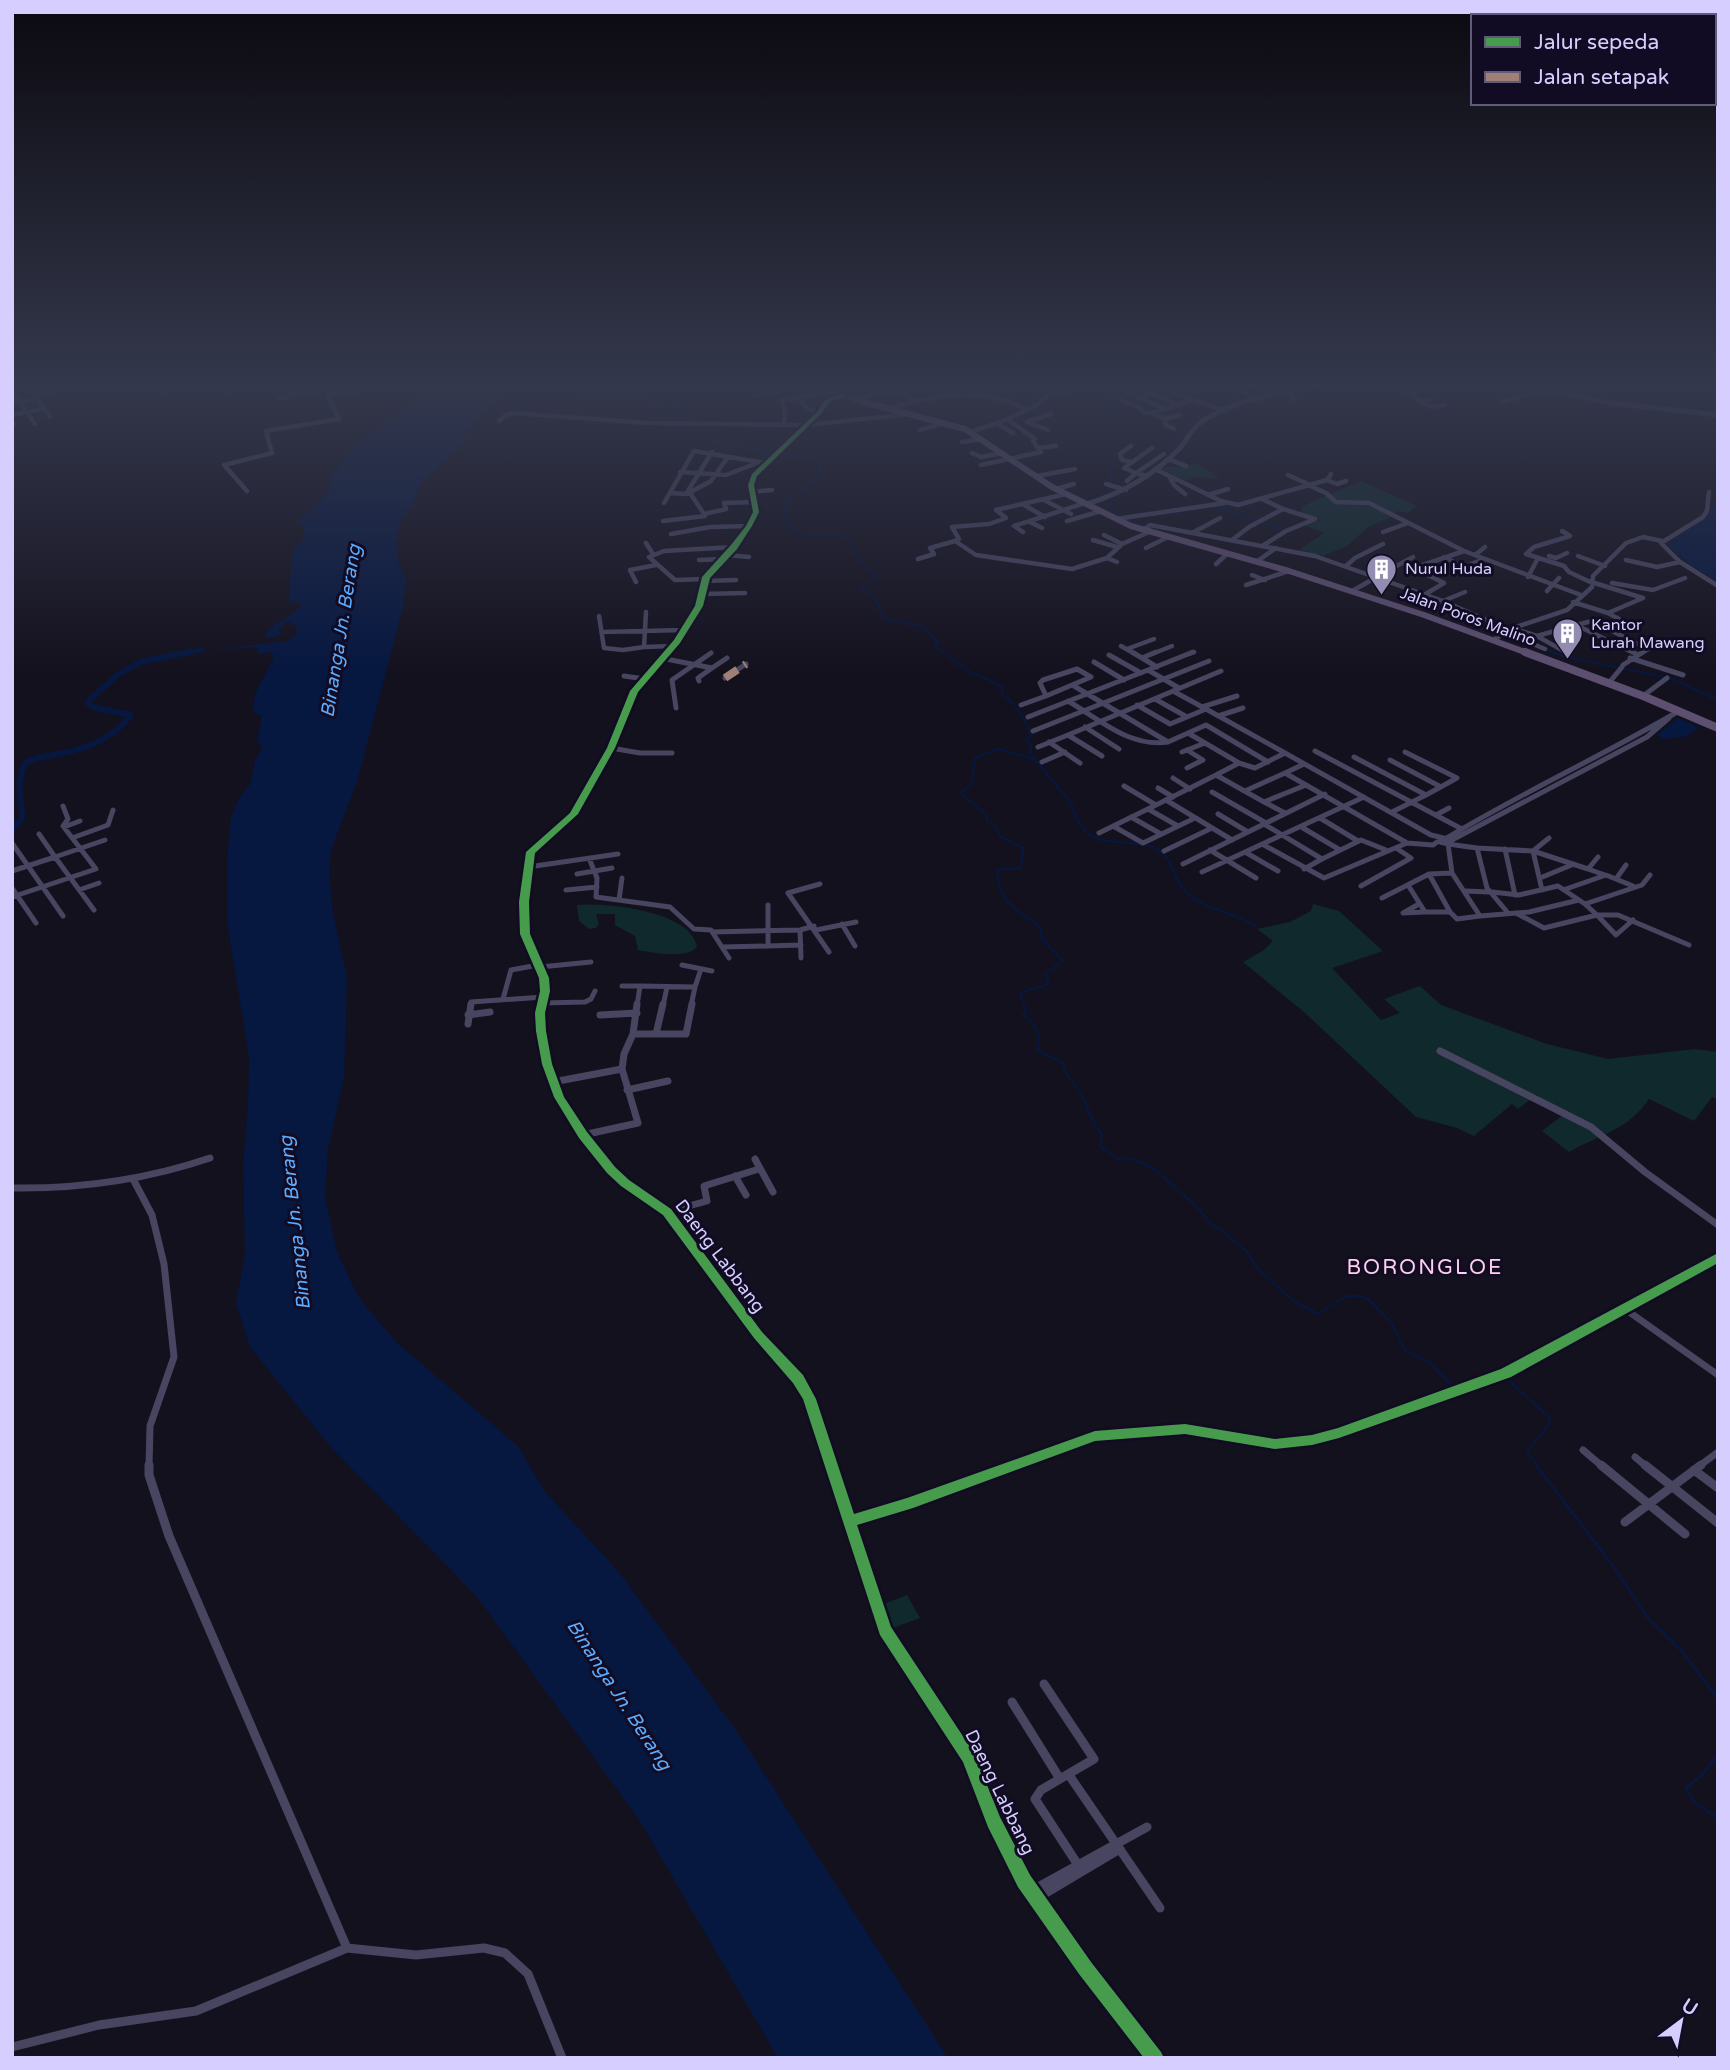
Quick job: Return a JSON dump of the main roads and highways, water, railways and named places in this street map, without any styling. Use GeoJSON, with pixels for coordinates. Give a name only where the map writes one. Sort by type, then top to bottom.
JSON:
{"type":"FeatureCollection","features":[{"type":"Feature","properties":{"kind":"main road","name":"Jalan Poros Malino"},"geometry":{"type":"LineString","coordinates":[[1045,482],[1101,511],[1168,537],[1307,575],[1493,640],[1643,696],[1718,728]]}},
{"type":"Feature","properties":{"kind":"water","name":"Binanga Jn. Berang"},"geometry":{"type":"Polygon","coordinates":[[[330,482],[422,482],[413,504],[402,517],[396,544],[399,565],[406,577],[403,607],[357,782],[331,850],[329,872],[333,913],[347,977],[344,1077],[328,1149],[325,1197],[337,1252],[358,1296],[395,1341],[518,1446],[546,1493],[619,1572],[736,1730],[948,2058],[778,2058],[638,1818],[478,1598],[328,1444],[250,1347],[236,1303],[245,1254],[243,1165],[249,1057],[227,921],[227,860],[231,817],[239,798],[250,784],[255,761],[262,748],[257,741],[262,716],[253,713],[255,694],[273,659],[272,652],[257,654],[258,649],[253,647],[193,652],[287,641],[297,634],[295,625],[287,621],[278,630],[283,633],[274,637],[264,636],[301,605],[299,602],[290,603],[289,596],[293,549],[304,538],[304,527],[297,522],[330,488],[330,482]]]}},
{"type":"Feature","properties":{"kind":"water"},"geometry":{"type":"Polygon","coordinates":[[[1718,493],[1718,582],[1689,564],[1667,544],[1707,517],[1718,493]]]}},
{"type":"Feature","properties":{"kind":"water"},"geometry":{"type":"Polygon","coordinates":[[[1678,718],[1700,728],[1683,737],[1663,739],[1657,735],[1678,718]]]}},
{"type":"Feature","properties":{"kind":"waterway"},"geometry":{"type":"LineString","coordinates":[[813,482],[784,503],[787,520],[794,531],[809,535],[846,535],[860,561],[875,574],[876,579],[861,588],[875,599],[885,619],[921,626],[938,641],[935,646],[970,672],[1002,686],[1002,694],[1016,707],[1026,723],[1031,736],[1026,739],[1032,747],[1030,753],[1035,760]]}},
{"type":"Feature","properties":{"kind":"waterway"},"geometry":{"type":"LineString","coordinates":[[1107,493],[1109,482]]}},
{"type":"Feature","properties":{"kind":"waterway"},"geometry":{"type":"LineString","coordinates":[[1109,499],[1114,512],[1121,516]]}},
{"type":"Feature","properties":{"kind":"waterway"},"geometry":{"type":"LineString","coordinates":[[1215,506],[1256,520]]}},
{"type":"Feature","properties":{"kind":"waterway"},"geometry":{"type":"LineString","coordinates":[[1174,513],[1203,508]]}},
{"type":"Feature","properties":{"kind":"waterway"},"geometry":{"type":"LineString","coordinates":[[1125,519],[1146,526]]}},
{"type":"Feature","properties":{"kind":"waterway"},"geometry":{"type":"LineString","coordinates":[[1261,522],[1280,529]]}},
{"type":"Feature","properties":{"kind":"waterway"},"geometry":{"type":"LineString","coordinates":[[1419,595],[1479,619]]}},
{"type":"Feature","properties":{"kind":"waterway"},"geometry":{"type":"LineString","coordinates":[[181,654],[202,650]]}},
{"type":"Feature","properties":{"kind":"waterway"},"geometry":{"type":"LineString","coordinates":[[1547,650],[1566,657],[1665,677]]}},
{"type":"Feature","properties":{"kind":"waterway"},"geometry":{"type":"LineString","coordinates":[[12,829],[22,819],[20,785],[25,763],[82,748],[109,735],[131,715],[93,707],[88,704],[90,699],[119,674],[140,662],[190,652]]}},
{"type":"Feature","properties":{"kind":"waterway"},"geometry":{"type":"LineString","coordinates":[[1670,678],[1718,700]]}},
{"type":"Feature","properties":{"kind":"waterway"},"geometry":{"type":"LineString","coordinates":[[1035,760],[998,749],[975,758],[972,784],[961,793],[987,815],[987,821],[996,826],[1000,836],[1023,848],[1021,868],[998,869],[1000,888],[1009,903],[1039,925],[1042,939],[1063,961],[1044,975],[1049,981],[1047,985],[1022,992],[1020,995],[1026,1010],[1023,1015],[1037,1030],[1037,1050],[1063,1063],[1102,1135],[1100,1146],[1118,1159],[1129,1158],[1153,1168],[1195,1205],[1212,1225],[1222,1230],[1247,1252],[1257,1268],[1292,1300],[1318,1314],[1347,1296],[1360,1296],[1369,1300],[1392,1324],[1405,1351],[1429,1362],[1456,1389]]}},
{"type":"Feature","properties":{"kind":"waterway"},"geometry":{"type":"LineString","coordinates":[[1035,760],[1071,803],[1076,818],[1087,833],[1100,840],[1140,844]]}},
{"type":"Feature","properties":{"kind":"waterway"},"geometry":{"type":"LineString","coordinates":[[1146,845],[1163,853],[1181,886],[1194,899],[1257,926]]}},
{"type":"Feature","properties":{"kind":"waterway"},"geometry":{"type":"LineString","coordinates":[[1494,1381],[1506,1378],[1549,1417],[1549,1424],[1527,1452],[1538,1467]]}},
{"type":"Feature","properties":{"kind":"waterway"},"geometry":{"type":"LineString","coordinates":[[1536,1465],[1613,1566],[1647,1617],[1681,1650],[1718,1699]]}},
{"type":"Feature","properties":{"kind":"waterway"},"geometry":{"type":"LineString","coordinates":[[1718,1754],[1702,1775],[1686,1788],[1694,1802],[1718,1818]]}},
{"type":"Feature","properties":{"kind":"waterway"},"geometry":{"type":"LineString","coordinates":[[1718,1891],[1718,1896]]}},
{"type":"Feature","properties":{"kind":"place","name":"Nurul Huda"},"geometry":{"type":"Point","coordinates":[1382,596]}},
{"type":"Feature","properties":{"kind":"place","name":"Kantor Lurah Mawang"},"geometry":{"type":"Point","coordinates":[1568,661]}},
{"type":"Feature","properties":{"kind":"district","name":"BORONGLOE"},"geometry":{"type":"Point","coordinates":[1425,1267]}}]}
